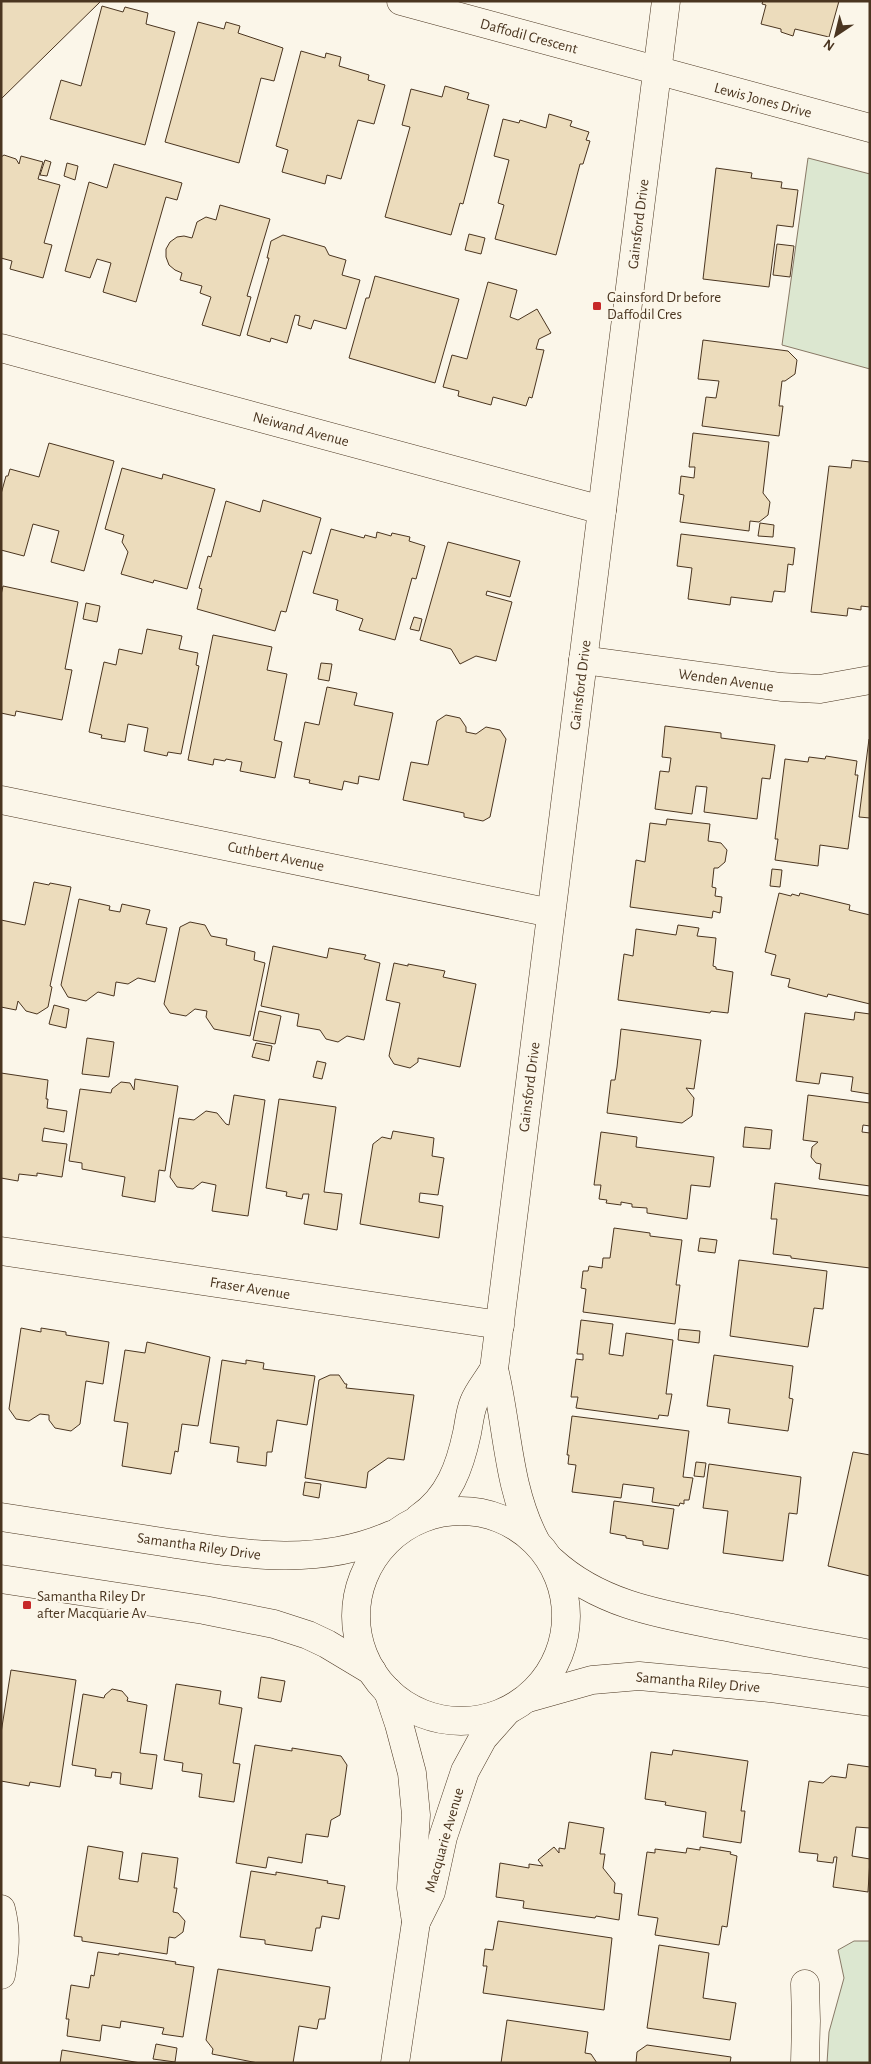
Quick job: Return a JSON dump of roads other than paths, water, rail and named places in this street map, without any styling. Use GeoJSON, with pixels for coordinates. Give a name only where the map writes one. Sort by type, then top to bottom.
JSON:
{"type":"FeatureCollection","features":[{"type":"Feature","properties":{"kind":"street","name":"Daffodil Crescent"},"geometry":{"type":"LineString","coordinates":[[401,1],[657,71]]}},
{"type":"Feature","properties":{"kind":"street","name":"Gainsford Drive"},"geometry":{"type":"LineString","coordinates":[[543,1550],[527,1525],[514,1484],[504,1429],[503,1405],[494,1369],[666,1]]}},
{"type":"Feature","properties":{"kind":"street","name":"Lewis Jones Drive"},"geometry":{"type":"LineString","coordinates":[[657,71],[870,128]]}},
{"type":"Feature","properties":{"kind":"street","name":"Neiwand Avenue"},"geometry":{"type":"LineString","coordinates":[[1,348],[602,510]]}},
{"type":"Feature","properties":{"kind":"street","name":"Wenden Avenue"},"geometry":{"type":"LineString","coordinates":[[583,660],[781,688],[820,689],[870,680]]}},
{"type":"Feature","properties":{"kind":"street","name":"Cuthbert Avenue"},"geometry":{"type":"LineString","coordinates":[[1,800],[551,913]]}},
{"type":"Feature","properties":{"kind":"street","name":"Fraser Avenue"},"geometry":{"type":"LineString","coordinates":[[1,1251],[500,1325]]}},
{"type":"Feature","properties":{"kind":"street","name":"Gainsford Drive"},"geometry":{"type":"LineString","coordinates":[[405,1527],[430,1510],[442,1498],[450,1485],[465,1446],[474,1402],[494,1369]]}},
{"type":"Feature","properties":{"kind":"street","name":"Samantha Riley Drive"},"geometry":{"type":"LineString","coordinates":[[1,1517],[210,1549],[283,1557],[325,1554],[355,1549],[440,1512],[466,1510],[491,1514],[514,1525],[543,1550]]}},
{"type":"Feature","properties":{"kind":"street","name":"Macquarie Avenue"},"geometry":{"type":"LineString","coordinates":[[395,2063],[416,1922],[411,1888],[416,1839],[415,1794],[402,1732],[380,1681],[361,1648],[356,1624],[357,1598],[368,1566],[377,1552],[405,1527]]}},
{"type":"Feature","properties":{"kind":"street","name":"Macquarie Avenue"},"geometry":{"type":"LineString","coordinates":[[416,1922],[432,1892],[442,1837],[465,1771],[483,1738],[546,1679],[558,1658],[566,1633],[567,1607],[562,1583],[543,1550]]}},
{"type":"Feature","properties":{"kind":"street"},"geometry":{"type":"LineString","coordinates":[[543,1550],[575,1581],[623,1603],[673,1617],[870,1654]]}},
{"type":"Feature","properties":{"kind":"street"},"geometry":{"type":"LineString","coordinates":[[1,1579],[204,1610],[274,1624],[308,1635],[327,1644],[380,1681]]}},
{"type":"Feature","properties":{"kind":"street","name":"Samantha Riley Drive"},"geometry":{"type":"LineString","coordinates":[[380,1681],[408,1707],[432,1717],[457,1721],[483,1719],[518,1704],[592,1680],[639,1676],[717,1682],[870,1702]]}},
{"type":"Feature","properties":{"kind":"street"},"geometry":{"type":"LineString","coordinates":[[1,1909],[5,1923],[6,1946],[1,1975]]}},
{"type":"Feature","properties":{"kind":"street"},"geometry":{"type":"LineString","coordinates":[[804,1984],[806,2021],[805,2063]]}},
{"type":"Feature","properties":{"kind":"place","name":"Gainsford Dr before Daffodil Cres"},"geometry":{"type":"Point","coordinates":[597,306]}},
{"type":"Feature","properties":{"kind":"place","name":"Samantha Riley Dr after Macquarie Av"},"geometry":{"type":"Point","coordinates":[27,1605]}}]}
